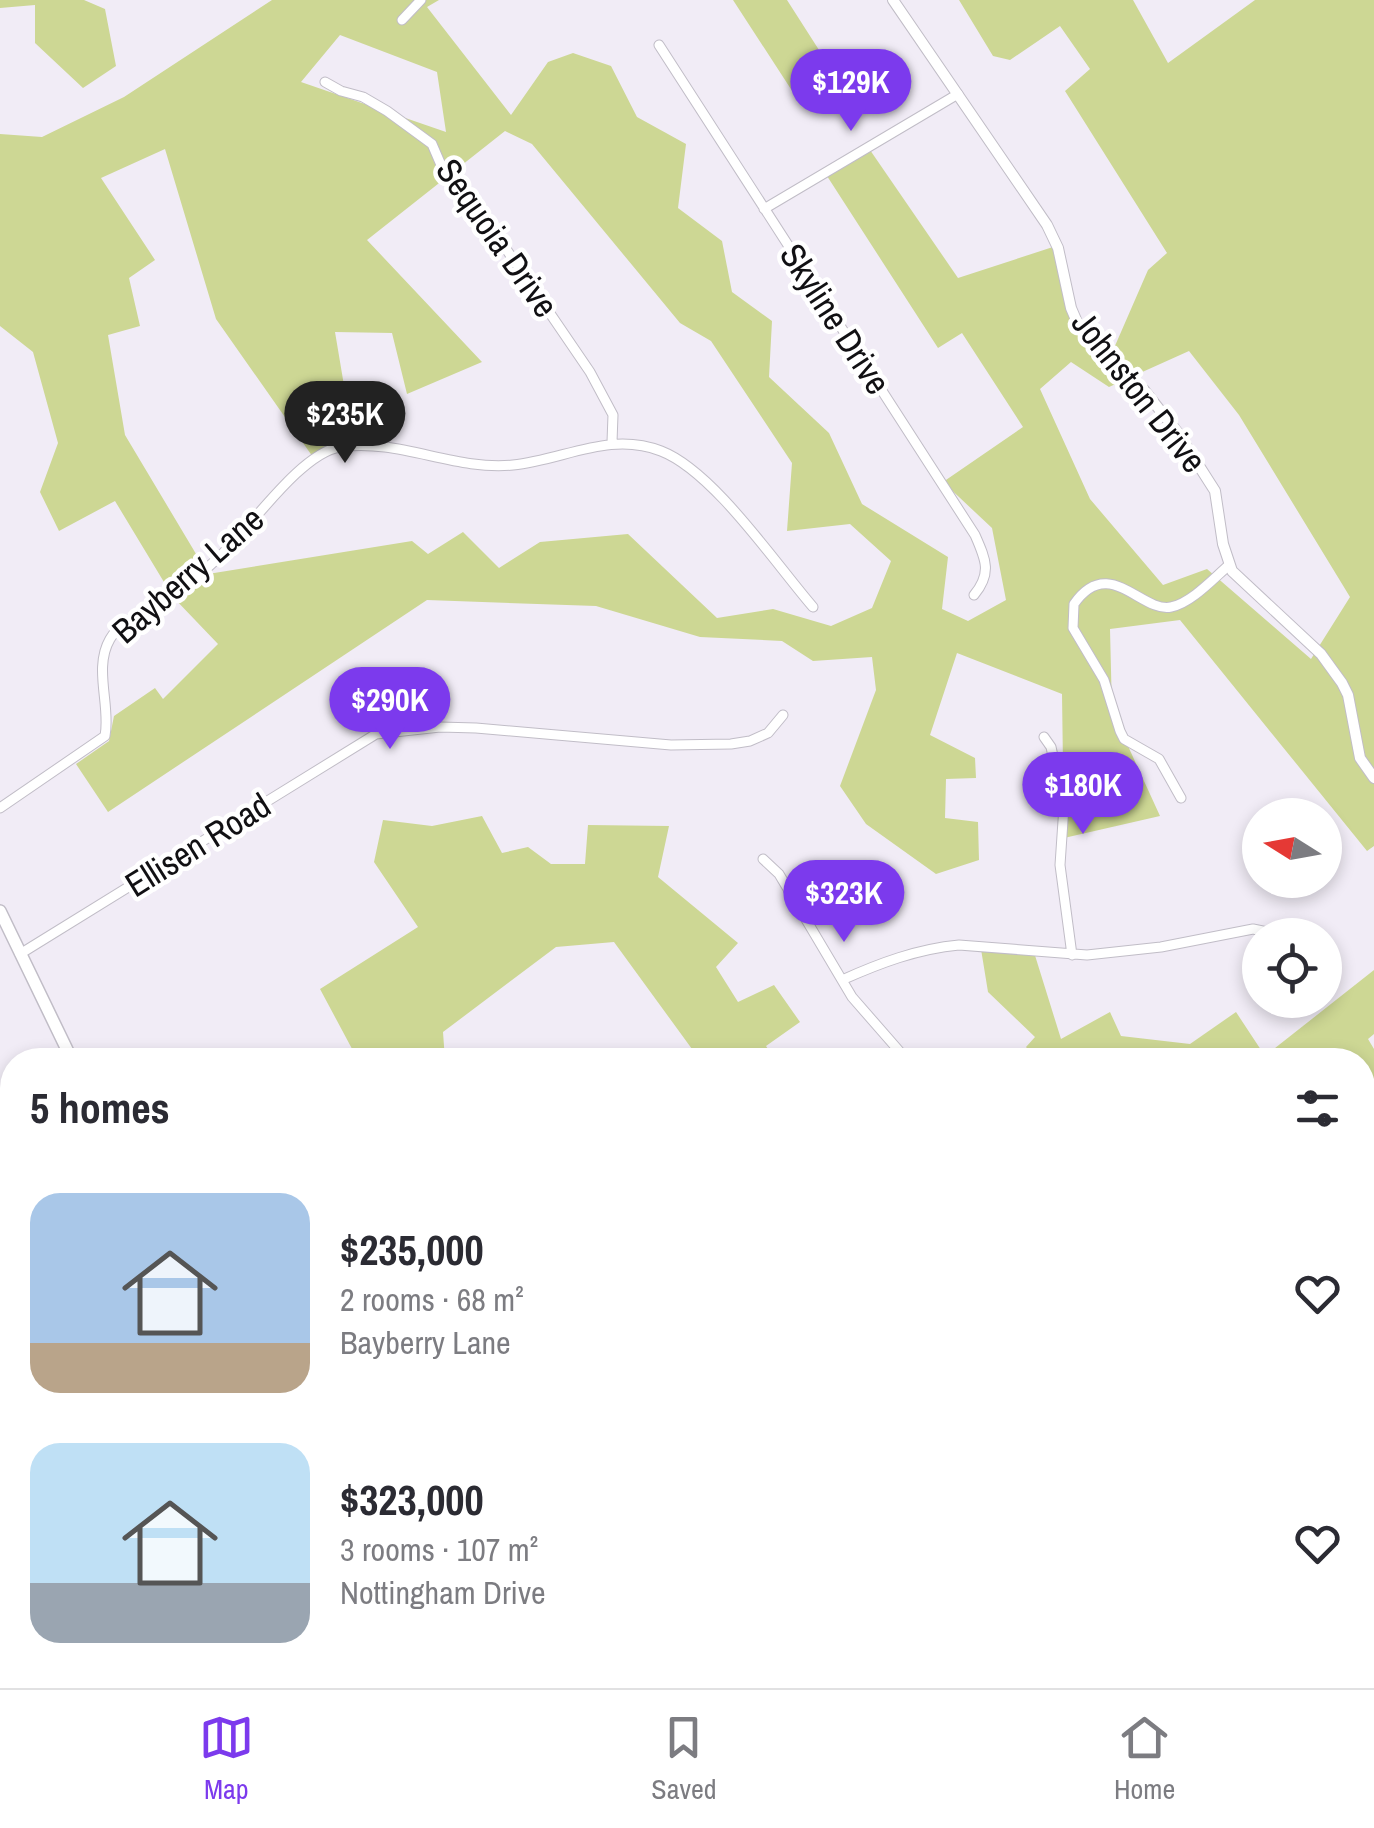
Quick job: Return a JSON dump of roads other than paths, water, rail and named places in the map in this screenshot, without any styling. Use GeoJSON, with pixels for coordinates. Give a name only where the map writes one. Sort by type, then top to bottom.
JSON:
{"type":"FeatureCollection","features":[{"type":"Feature","properties":{"kind":"main road"},"geometry":{"type":"LineString","coordinates":[[0,911],[66,1048]]}},
{"type":"Feature","properties":{"kind":"street"},"geometry":{"type":"LineString","coordinates":[[402,20],[421,0]]}},
{"type":"Feature","properties":{"kind":"street","name":"Johnston Drive"},"geometry":{"type":"LineString","coordinates":[[893,0],[1047,225],[1058,248],[1070,308],[1080,328],[1144,390],[1178,433],[1215,491],[1228,566]]}},
{"type":"Feature","properties":{"kind":"street","name":"Skyline Drive"},"geometry":{"type":"LineString","coordinates":[[659,45],[974,536],[987,562],[987,572],[974,595]]}},
{"type":"Feature","properties":{"kind":"street","name":"Sequoia Drive"},"geometry":{"type":"LineString","coordinates":[[325,82],[387,110],[432,144],[442,165],[472,199],[590,372],[613,415],[612,442]]}},
{"type":"Feature","properties":{"kind":"street"},"geometry":{"type":"LineString","coordinates":[[764,209],[958,94]]}},
{"type":"Feature","properties":{"kind":"street","name":"Bayberry Lane"},"geometry":{"type":"LineString","coordinates":[[0,808],[105,736],[104,651],[114,634],[180,590],[221,556],[292,478],[324,452],[342,446],[365,445],[500,466],[612,442],[661,451],[693,470],[719,496],[813,608]]}},
{"type":"Feature","properties":{"kind":"street"},"geometry":{"type":"LineString","coordinates":[[1181,798],[1158,759],[1134,746],[1120,732],[1104,680],[1073,628],[1074,604],[1091,588],[1114,585],[1165,608],[1176,606],[1228,566],[1321,654],[1342,682],[1360,758],[1374,778]]}},
{"type":"Feature","properties":{"kind":"street","name":"Ellisen Road"},"geometry":{"type":"LineString","coordinates":[[20,954],[376,734],[440,727],[476,728],[670,744],[731,744],[750,742],[768,734],[783,715]]}},
{"type":"Feature","properties":{"kind":"street"},"geometry":{"type":"LineString","coordinates":[[1044,737],[1064,806],[1060,865],[1072,954]]}},
{"type":"Feature","properties":{"kind":"street"},"geometry":{"type":"LineString","coordinates":[[763,859],[779,874],[874,1026],[895,1048]]}},
{"type":"Feature","properties":{"kind":"street"},"geometry":{"type":"LineString","coordinates":[[842,980],[876,964],[939,947],[959,945],[1072,954],[1161,946],[1242,931]]}}]}
